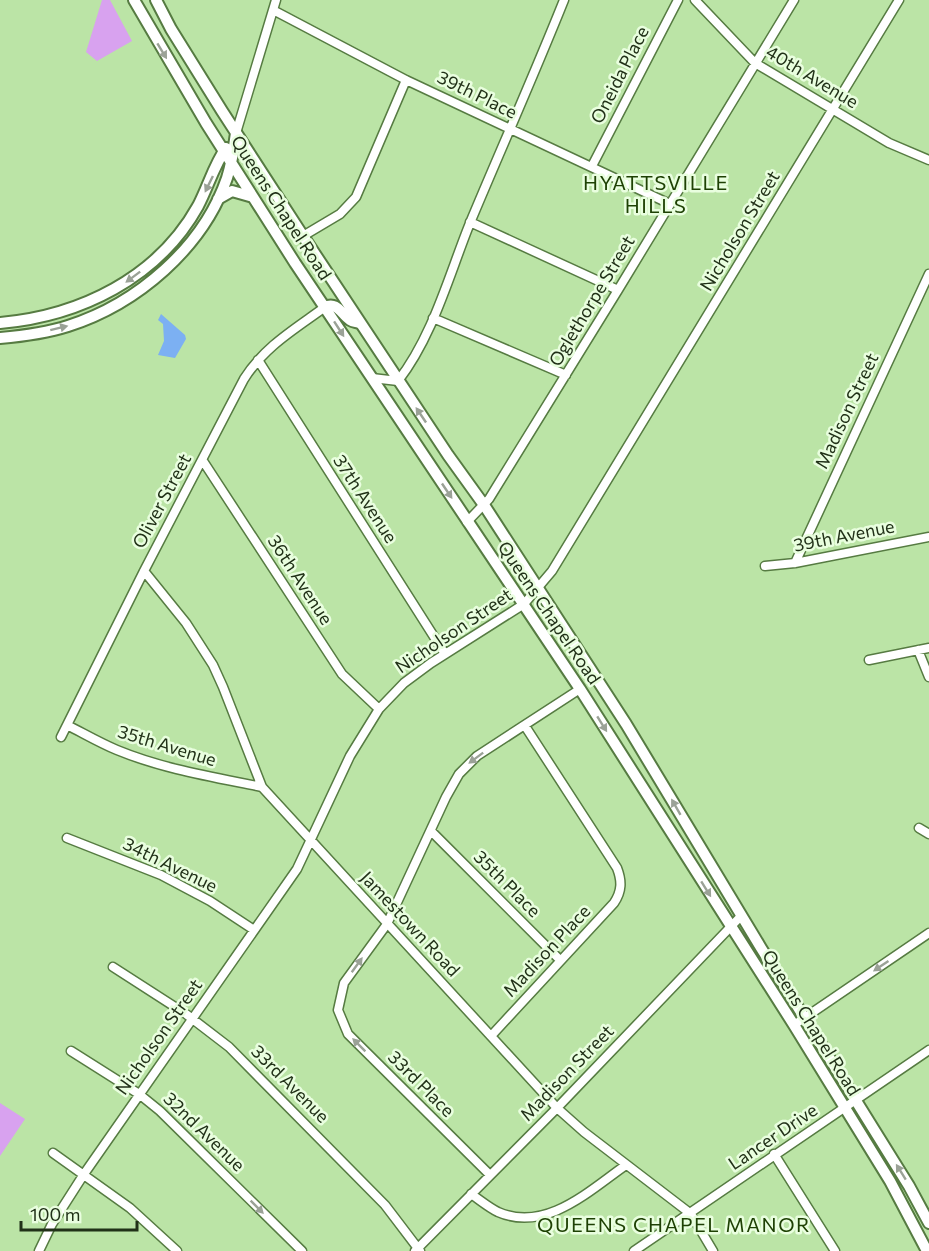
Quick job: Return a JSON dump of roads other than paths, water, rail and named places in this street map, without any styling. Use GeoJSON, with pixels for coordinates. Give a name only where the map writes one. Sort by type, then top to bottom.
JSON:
{"type":"FeatureCollection","features":[{"type":"Feature","properties":{"kind":"main road","name":"Queens Chapel Road"},"geometry":{"type":"LineString","coordinates":[[134,0],[160,48],[231,163],[467,522],[580,689],[794,1025],[890,1181],[927,1251]]}},
{"type":"Feature","properties":{"kind":"main road","name":"Queens Chapel Road"},"geometry":{"type":"LineString","coordinates":[[156,0],[171,29],[236,133],[398,381],[484,505],[626,724],[741,915],[909,1185],[929,1223]]}},
{"type":"Feature","properties":{"kind":"main road"},"geometry":{"type":"LineString","coordinates":[[0,323],[39,318],[69,310],[127,281],[161,253],[181,230],[198,206],[224,151],[236,133]]}},
{"type":"Feature","properties":{"kind":"main road"},"geometry":{"type":"LineString","coordinates":[[0,338],[53,330],[88,319],[147,285],[185,249],[218,199],[231,163],[236,133]]}},
{"type":"Feature","properties":{"kind":"main road"},"geometry":{"type":"LineString","coordinates":[[218,199],[232,191],[254,197]]}},
{"type":"Feature","properties":{"kind":"main road"},"geometry":{"type":"LineString","coordinates":[[161,253],[174,247],[185,249]]}},
{"type":"Feature","properties":{"kind":"main road"},"geometry":{"type":"LineString","coordinates":[[325,307],[335,306],[349,320],[360,323]]}},
{"type":"Feature","properties":{"kind":"street"},"geometry":{"type":"LineString","coordinates":[[236,133],[276,0]]}},
{"type":"Feature","properties":{"kind":"street"},"geometry":{"type":"LineString","coordinates":[[372,378],[398,381],[412,363],[433,318],[470,222],[511,130],[564,0]]}},
{"type":"Feature","properties":{"kind":"street","name":"Oneida Place"},"geometry":{"type":"LineString","coordinates":[[592,166],[678,0]]}},
{"type":"Feature","properties":{"kind":"street","name":"40th Avenue"},"geometry":{"type":"LineString","coordinates":[[695,0],[755,63],[889,143],[929,159]]}},
{"type":"Feature","properties":{"kind":"street","name":"Oglethorpe Street"},"geometry":{"type":"LineString","coordinates":[[467,522],[484,505],[566,375],[794,0]]}},
{"type":"Feature","properties":{"kind":"street","name":"Nicholson Street"},"geometry":{"type":"LineString","coordinates":[[39,1251],[51,1224],[84,1174],[297,869],[359,740],[379,709],[410,678],[524,604],[552,571],[899,0]]}},
{"type":"Feature","properties":{"kind":"street","name":"39th Place"},"geometry":{"type":"LineString","coordinates":[[273,10],[406,80],[670,204]]}},
{"type":"Feature","properties":{"kind":"street"},"geometry":{"type":"LineString","coordinates":[[303,236],[340,214],[356,197],[406,80]]}},
{"type":"Feature","properties":{"kind":"street"},"geometry":{"type":"LineString","coordinates":[[470,222],[618,290]]}},
{"type":"Feature","properties":{"kind":"street","name":"Madison Street"},"geometry":{"type":"LineString","coordinates":[[795,563],[929,274]]}},
{"type":"Feature","properties":{"kind":"street","name":"Oliver Street"},"geometry":{"type":"LineString","coordinates":[[61,737],[244,379],[258,360],[282,337],[325,307]]}},
{"type":"Feature","properties":{"kind":"street"},"geometry":{"type":"LineString","coordinates":[[433,318],[566,375]]}},
{"type":"Feature","properties":{"kind":"street","name":"37th Avenue"},"geometry":{"type":"LineString","coordinates":[[258,360],[445,654]]}},
{"type":"Feature","properties":{"kind":"street","name":"36th Avenue"},"geometry":{"type":"LineString","coordinates":[[203,461],[342,674],[379,709]]}},
{"type":"Feature","properties":{"kind":"street","name":"39th Avenue"},"geometry":{"type":"LineString","coordinates":[[765,566],[795,563],[929,537]]}},
{"type":"Feature","properties":{"kind":"street","name":"Jamestown Road"},"geometry":{"type":"LineString","coordinates":[[144,571],[186,623],[213,665],[262,787],[557,1108],[584,1132],[691,1214],[712,1251]]}},
{"type":"Feature","properties":{"kind":"street"},"geometry":{"type":"LineString","coordinates":[[869,660],[929,648]]}},
{"type":"Feature","properties":{"kind":"street"},"geometry":{"type":"LineString","coordinates":[[918,650],[929,677]]}},
{"type":"Feature","properties":{"kind":"street"},"geometry":{"type":"LineString","coordinates":[[387,924],[459,774],[477,756],[580,689]]}},
{"type":"Feature","properties":{"kind":"street","name":"35th Avenue"},"geometry":{"type":"LineString","coordinates":[[67,724],[118,751],[159,765],[262,787]]}},
{"type":"Feature","properties":{"kind":"street","name":"Madison Place"},"geometry":{"type":"LineString","coordinates":[[491,1036],[614,903],[621,885],[616,868],[525,726]]}},
{"type":"Feature","properties":{"kind":"street"},"geometry":{"type":"LineString","coordinates":[[919,828],[929,834]]}},
{"type":"Feature","properties":{"kind":"street","name":"35th Place"},"geometry":{"type":"LineString","coordinates":[[431,831],[560,960]]}},
{"type":"Feature","properties":{"kind":"street","name":"34th Avenue"},"geometry":{"type":"LineString","coordinates":[[67,838],[161,875],[210,901],[255,930]]}},
{"type":"Feature","properties":{"kind":"street","name":"Madison Street"},"geometry":{"type":"LineString","coordinates":[[418,1250],[741,915]]}},
{"type":"Feature","properties":{"kind":"street","name":"33rd Place"},"geometry":{"type":"LineString","coordinates":[[387,924],[344,983],[338,1010],[348,1034],[490,1175]]}},
{"type":"Feature","properties":{"kind":"street"},"geometry":{"type":"LineString","coordinates":[[794,1025],[929,933]]}},
{"type":"Feature","properties":{"kind":"street","name":"33rd Avenue"},"geometry":{"type":"LineString","coordinates":[[113,967],[192,1018],[230,1047],[385,1205],[418,1250]]}},
{"type":"Feature","properties":{"kind":"street","name":"Lancer Drive"},"geometry":{"type":"LineString","coordinates":[[634,1251],[929,1050]]}},
{"type":"Feature","properties":{"kind":"street","name":"32nd Avenue"},"geometry":{"type":"LineString","coordinates":[[71,1051],[139,1094],[190,1139],[302,1251]]}},
{"type":"Feature","properties":{"kind":"street"},"geometry":{"type":"LineString","coordinates":[[53,1153],[129,1208],[177,1251]]}},
{"type":"Feature","properties":{"kind":"street"},"geometry":{"type":"LineString","coordinates":[[774,1155],[836,1251]]}},
{"type":"Feature","properties":{"kind":"street"},"geometry":{"type":"LineString","coordinates":[[471,1194],[503,1214],[522,1217],[541,1216],[575,1201],[626,1165]]}},
{"type":"Feature","properties":{"kind":"water"},"geometry":{"type":"Polygon","coordinates":[[[161,314],[185,335],[186,339],[175,358],[158,355],[164,341],[163,324],[158,320],[161,314]]]}},
{"type":"Feature","properties":{"kind":"district","name":"HYATTSVILLE HILLS"},"geometry":{"type":"Point","coordinates":[656,194]}},
{"type":"Feature","properties":{"kind":"district","name":"QUEENS CHAPEL MANOR"},"geometry":{"type":"Point","coordinates":[674,1225]}}]}
